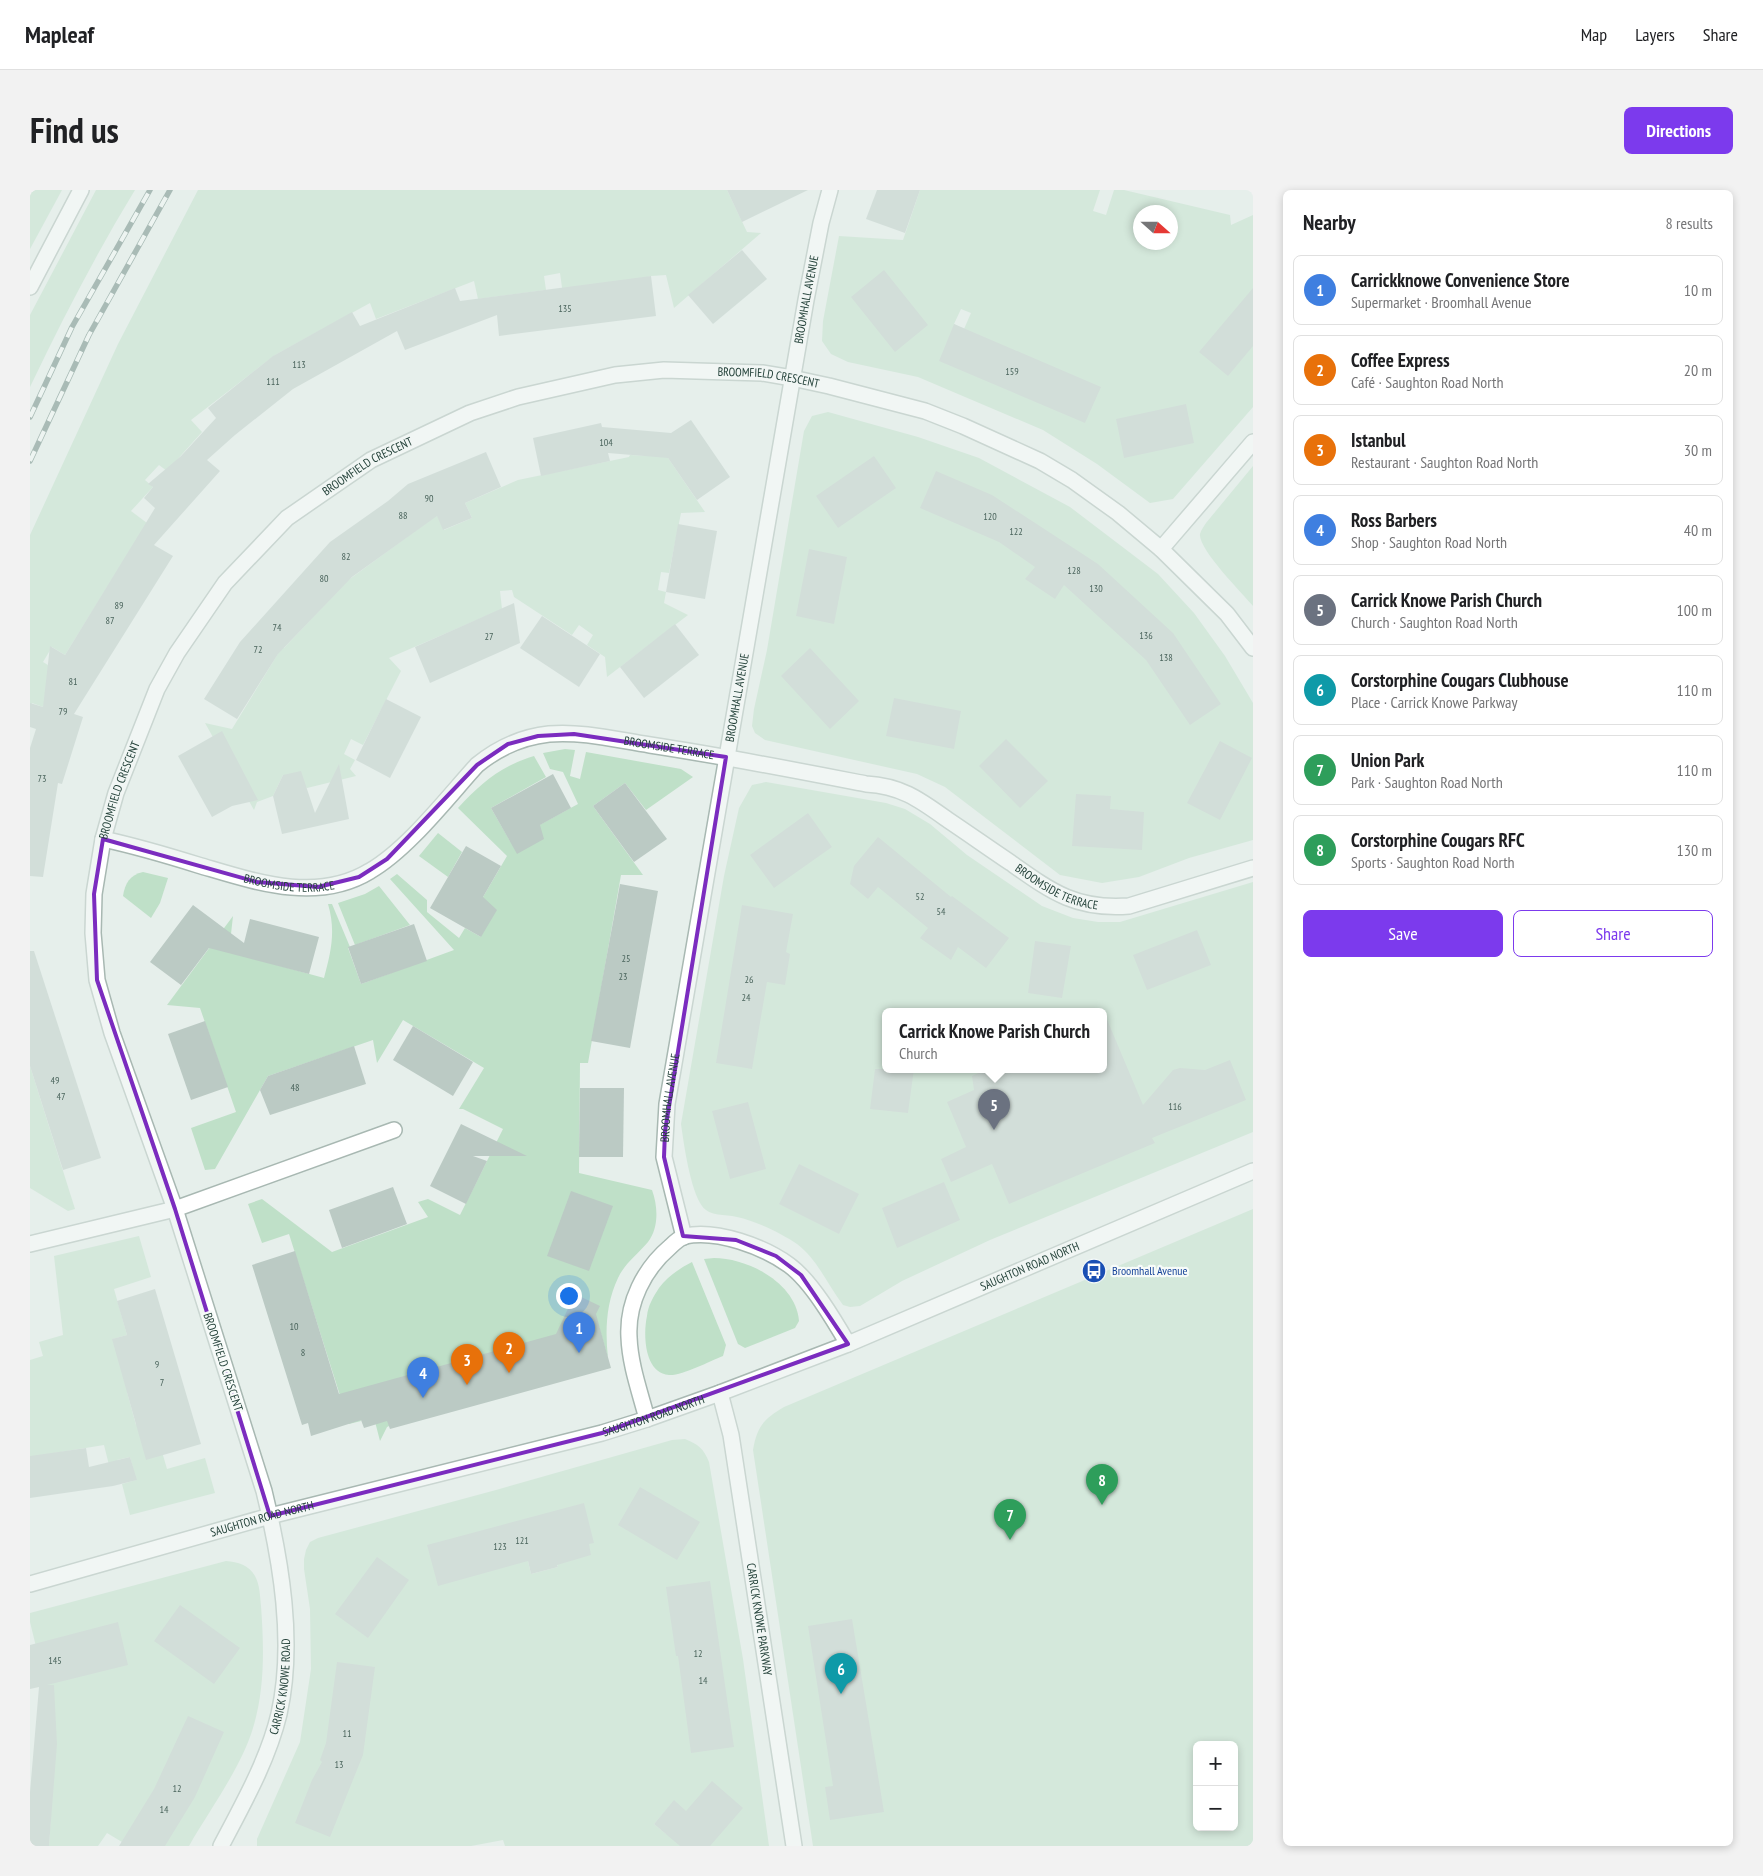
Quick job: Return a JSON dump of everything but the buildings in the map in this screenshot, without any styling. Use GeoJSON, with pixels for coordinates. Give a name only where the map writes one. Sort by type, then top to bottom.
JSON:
{"type":"FeatureCollection","features":[{"type":"Feature","properties":{"kind":"street"},"geometry":{"type":"LineString","coordinates":[[30,286],[81,190]]}},
{"type":"Feature","properties":{"kind":"street","name":"BROOMHALL AVENUE"},"geometry":{"type":"LineString","coordinates":[[684,1237],[664,1157],[667,1104],[792,378],[814,258],[830,190]]}},
{"type":"Feature","properties":{"kind":"street","name":"BROOMFIELD CRESCENT"},"geometry":{"type":"LineString","coordinates":[[270,1516],[264,1491],[175,1209],[112,1034],[97,980],[92,933],[94,894],[103,839],[116,793],[154,696],[177,653],[225,583],[287,518],[371,460],[470,413],[518,397],[616,375],[664,370],[762,373],[792,378],[925,411],[998,441],[1040,461],[1072,480],[1118,513],[1161,549],[1227,614],[1253,648]]}},
{"type":"Feature","properties":{"kind":"street"},"geometry":{"type":"LineString","coordinates":[[1161,549],[1253,442]]}},
{"type":"Feature","properties":{"kind":"street","name":"BROOMSIDE TERRACE"},"geometry":{"type":"LineString","coordinates":[[103,839],[135,846],[257,882],[285,887],[318,887],[343,883],[370,871],[406,843],[477,765],[490,754],[508,744],[538,736],[574,734],[726,757],[866,784],[881,785],[904,792],[920,800],[1044,887],[1066,898],[1086,904],[1108,907],[1129,906],[1253,868]]}},
{"type":"Feature","properties":{"kind":"street"},"geometry":{"type":"LineString","coordinates":[[30,1244],[175,1209],[394,1130]]}},
{"type":"Feature","properties":{"kind":"street","name":"SAUGHTON ROAD NORTH"},"geometry":{"type":"LineString","coordinates":[[30,1584],[270,1516],[647,1419],[848,1344],[1253,1171]]}},
{"type":"Feature","properties":{"kind":"street"},"geometry":{"type":"LineString","coordinates":[[647,1419],[631,1358],[629,1338],[630,1317],[635,1298],[647,1272],[665,1250],[684,1237],[714,1236],[736,1240],[758,1247],[776,1256],[801,1275],[837,1325],[848,1344]]}},
{"type":"Feature","properties":{"kind":"street","name":"CARRICK KNOWE PARKWAY"},"geometry":{"type":"LineString","coordinates":[[720,1393],[731,1435],[794,1846]]}},
{"type":"Feature","properties":{"kind":"street","name":"CARRICK KNOWE ROAD"},"geometry":{"type":"LineString","coordinates":[[221,1846],[253,1784],[274,1731],[282,1694],[286,1653],[285,1616],[270,1516]]}},
{"type":"Feature","properties":{"kind":"highlighted area"},"geometry":{"type":"Polygon","coordinates":[[[574,734],[726,757],[665,1131],[664,1157],[683,1236],[736,1240],[776,1256],[801,1275],[848,1344],[602,1433],[270,1516],[175,1209],[97,980],[94,894],[103,839],[257,882],[318,887],[359,877],[387,859],[477,765],[508,744],[538,736],[574,734]]]}},
{"type":"Feature","properties":{"kind":"green space"},"geometry":{"type":"Polygon","coordinates":[[[30,190],[62,190],[30,249],[30,190]]]}},
{"type":"Feature","properties":{"kind":"green space"},"geometry":{"type":"Polygon","coordinates":[[[96,190],[135,190],[80,287],[30,387],[30,315],[96,190]]]}},
{"type":"Feature","properties":{"kind":"green space"},"geometry":{"type":"Polygon","coordinates":[[[198,190],[727,190],[747,232],[761,233],[674,308],[666,275],[651,276],[564,302],[560,273],[544,276],[546,290],[478,299],[474,281],[376,319],[370,303],[275,355],[191,420],[202,432],[167,471],[159,465],[145,480],[153,487],[131,511],[147,523],[65,655],[52,647],[43,662],[56,670],[43,707],[32,703],[30,710],[30,535],[118,344],[198,190]]]}},
{"type":"Feature","properties":{"kind":"green space"},"geometry":{"type":"Polygon","coordinates":[[[920,190],[1100,190],[1093,211],[1106,215],[1114,190],[1124,190],[1230,215],[1231,225],[1253,215],[1253,407],[1173,499],[1150,503],[1097,464],[1043,430],[918,377],[848,362],[831,354],[822,341],[823,321],[839,236],[903,240],[920,190]],[[961,309],[954,324],[964,329],[971,313],[961,309]]]}},
{"type":"Feature","properties":{"kind":"green space"},"geometry":{"type":"Polygon","coordinates":[[[828,412],[918,437],[979,458],[1070,507],[1158,574],[1194,613],[1225,656],[1253,703],[1253,840],[1189,858],[1139,877],[1102,883],[1060,875],[945,787],[917,774],[765,740],[755,733],[752,726],[754,709],[767,650],[804,431],[812,416],[828,412]]]}},
{"type":"Feature","properties":{"kind":"green space"},"geometry":{"type":"Polygon","coordinates":[[[651,433],[705,512],[681,513],[669,573],[661,572],[658,590],[666,592],[664,603],[688,615],[607,677],[605,657],[587,645],[593,635],[579,625],[572,635],[514,597],[512,590],[500,591],[502,609],[389,658],[401,671],[363,745],[351,739],[344,754],[355,760],[350,769],[356,776],[307,788],[283,775],[273,796],[257,802],[254,810],[205,723],[232,729],[282,647],[284,648],[347,581],[437,515],[444,530],[472,518],[465,503],[518,480],[629,457],[630,455],[649,456],[651,433]]]}},
{"type":"Feature","properties":{"kind":"green space"},"geometry":{"type":"Polygon","coordinates":[[[1253,466],[1253,606],[1213,560],[1201,541],[1200,534],[1206,523],[1253,466]]]}},
{"type":"Feature","properties":{"kind":"green space"},"geometry":{"type":"Polygon","coordinates":[[[565,749],[575,750],[570,776],[580,779],[586,752],[681,769],[693,777],[646,810],[625,783],[593,806],[643,875],[621,875],[588,1063],[580,1063],[579,1173],[652,1190],[656,1210],[656,1224],[652,1236],[624,1268],[614,1288],[607,1317],[608,1358],[598,1323],[387,1427],[380,1441],[372,1410],[359,1414],[361,1421],[349,1424],[289,1234],[262,1243],[248,1204],[262,1199],[332,1252],[428,1217],[418,1202],[428,1199],[460,1215],[503,1129],[463,1109],[459,1109],[484,1068],[403,1020],[377,1063],[373,1040],[268,1076],[215,1169],[205,1170],[191,1128],[236,1112],[200,1008],[167,1005],[233,916],[229,952],[324,978],[332,941],[332,923],[328,904],[332,904],[350,947],[348,948],[361,984],[454,950],[390,879],[397,874],[427,900],[427,912],[459,938],[465,928],[481,937],[483,897],[507,856],[458,808],[492,776],[511,765],[534,756],[546,777],[491,808],[510,841],[578,804],[563,772],[550,769],[543,753],[565,749]]]}},
{"type":"Feature","properties":{"kind":"green space"},"geometry":{"type":"Polygon","coordinates":[[[766,782],[886,803],[905,809],[930,824],[967,855],[1042,906],[1073,918],[1098,922],[1120,922],[1253,882],[1253,1132],[990,1240],[902,1281],[860,1306],[850,1307],[843,1305],[811,1257],[797,1244],[752,1221],[713,1214],[705,1210],[694,1189],[686,1155],[681,1124],[724,876],[739,808],[752,785],[766,782]]]}},
{"type":"Feature","properties":{"kind":"green space"},"geometry":{"type":"Polygon","coordinates":[[[438,833],[462,852],[448,877],[419,856],[438,833]]]}},
{"type":"Feature","properties":{"kind":"green space"},"geometry":{"type":"Polygon","coordinates":[[[143,872],[168,878],[160,903],[151,918],[123,896],[129,880],[143,872]]]}},
{"type":"Feature","properties":{"kind":"green space"},"geometry":{"type":"Polygon","coordinates":[[[379,886],[410,925],[355,945],[338,903],[365,894],[379,886]]]}},
{"type":"Feature","properties":{"kind":"green space"},"geometry":{"type":"Polygon","coordinates":[[[30,1066],[75,1209],[68,1211],[30,1188],[30,1066]]]}},
{"type":"Feature","properties":{"kind":"green space"},"geometry":{"type":"Polygon","coordinates":[[[1253,1209],[1253,1846],[813,1846],[753,1450],[759,1429],[771,1415],[784,1407],[1253,1209]]]}},
{"type":"Feature","properties":{"kind":"green space"},"geometry":{"type":"Polygon","coordinates":[[[139,1236],[151,1277],[114,1289],[127,1335],[113,1339],[156,1383],[127,1392],[136,1425],[153,1421],[167,1469],[205,1458],[215,1493],[130,1515],[122,1484],[136,1480],[130,1457],[117,1460],[119,1471],[111,1473],[104,1445],[30,1457],[30,1360],[43,1356],[39,1342],[63,1335],[54,1256],[139,1236]]]}},
{"type":"Feature","properties":{"kind":"green space"},"geometry":{"type":"Polygon","coordinates":[[[714,1258],[741,1262],[768,1275],[780,1284],[796,1307],[799,1321],[795,1328],[745,1348],[738,1344],[704,1259],[714,1258]]]}},
{"type":"Feature","properties":{"kind":"green space"},"geometry":{"type":"Polygon","coordinates":[[[692,1262],[726,1345],[723,1356],[688,1371],[669,1375],[661,1373],[654,1367],[647,1352],[645,1333],[648,1312],[653,1298],[662,1284],[674,1273],[692,1262]]]}},
{"type":"Feature","properties":{"kind":"green space"},"geometry":{"type":"Polygon","coordinates":[[[685,1439],[694,1443],[703,1450],[709,1462],[743,1659],[769,1846],[505,1846],[503,1840],[471,1846],[257,1846],[257,1839],[300,1742],[311,1669],[310,1609],[304,1569],[306,1550],[310,1542],[318,1538],[672,1440],[685,1439]],[[554,1554],[528,1561],[531,1574],[558,1567],[554,1554]],[[674,1801],[654,1824],[666,1834],[674,1801]]]}},
{"type":"Feature","properties":{"kind":"green space"},"geometry":{"type":"Polygon","coordinates":[[[226,1561],[239,1563],[246,1567],[253,1572],[258,1583],[263,1637],[262,1683],[257,1713],[248,1743],[224,1788],[189,1846],[120,1846],[122,1842],[107,1833],[98,1846],[49,1846],[56,1729],[30,1622],[30,1613],[226,1561]]]}},
{"type":"Feature","properties":{"kind":"railway"},"geometry":{"type":"LineString","coordinates":[[30,417],[72,327],[150,190]]}},
{"type":"Feature","properties":{"kind":"railway"},"geometry":{"type":"LineString","coordinates":[[30,461],[89,335],[170,190]]}},
{"type":"Feature","properties":{"kind":"place","name":"Carrick Knowe Parish Church"},"geometry":{"type":"Point","coordinates":[994,1130]}},
{"type":"Feature","properties":{"kind":"place","name":"Broomhall Avenue"},"geometry":{"type":"Point","coordinates":[1094,1271]}},
{"type":"Feature","properties":{"kind":"place","name":"Carrickknowe Convenience Store"},"geometry":{"type":"Point","coordinates":[579,1353]}},
{"type":"Feature","properties":{"kind":"place","name":"Coffee Express"},"geometry":{"type":"Point","coordinates":[509,1373]}},
{"type":"Feature","properties":{"kind":"place","name":"Istanbul"},"geometry":{"type":"Point","coordinates":[467,1385]}},
{"type":"Feature","properties":{"kind":"place","name":"Ross Barbers"},"geometry":{"type":"Point","coordinates":[423,1398]}},
{"type":"Feature","properties":{"kind":"place","name":"Corstorphine Cougars RFC"},"geometry":{"type":"Point","coordinates":[1102,1505]}},
{"type":"Feature","properties":{"kind":"place","name":"Union Park"},"geometry":{"type":"Point","coordinates":[1010,1540]}},
{"type":"Feature","properties":{"kind":"place","name":"Corstorphine Cougars Clubhouse"},"geometry":{"type":"Point","coordinates":[841,1694]}}]}
